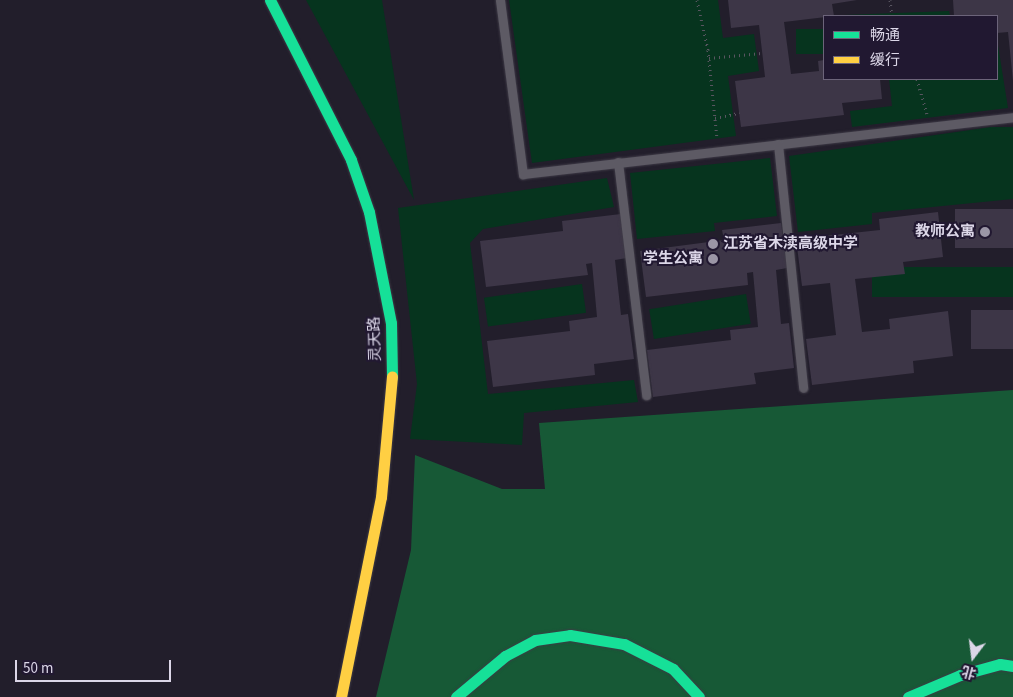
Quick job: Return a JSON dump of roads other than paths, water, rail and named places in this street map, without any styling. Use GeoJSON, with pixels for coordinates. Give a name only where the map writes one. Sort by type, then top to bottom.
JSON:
{"type":"FeatureCollection","features":[{"type":"Feature","properties":{"kind":"street","name":"灵天路"},"geometry":{"type":"LineString","coordinates":[[270,0],[352,160],[369,212],[392,323],[392,409],[381,497],[342,697]]}},
{"type":"Feature","properties":{"kind":"street"},"geometry":{"type":"LineString","coordinates":[[456,697],[505,656],[535,640],[570,635],[624,644],[673,669],[699,697]]}},
{"type":"Feature","properties":{"kind":"street"},"geometry":{"type":"LineString","coordinates":[[908,697],[960,675],[1000,664],[1013,666]]}},
{"type":"Feature","properties":{"kind":"lane"},"geometry":{"type":"LineString","coordinates":[[500,0],[523,174],[1013,117]]}},
{"type":"Feature","properties":{"kind":"lane"},"geometry":{"type":"LineString","coordinates":[[778,144],[804,388]]}},
{"type":"Feature","properties":{"kind":"lane"},"geometry":{"type":"LineString","coordinates":[[618,162],[646,395]]}},
{"type":"Feature","properties":{"kind":"place","name":"教师公寓"},"geometry":{"type":"Point","coordinates":[985,232]}},
{"type":"Feature","properties":{"kind":"place","name":"江苏省木渎高级中学"},"geometry":{"type":"Point","coordinates":[713,244]}},
{"type":"Feature","properties":{"kind":"place","name":"学生公寓"},"geometry":{"type":"Point","coordinates":[713,259]}}]}
